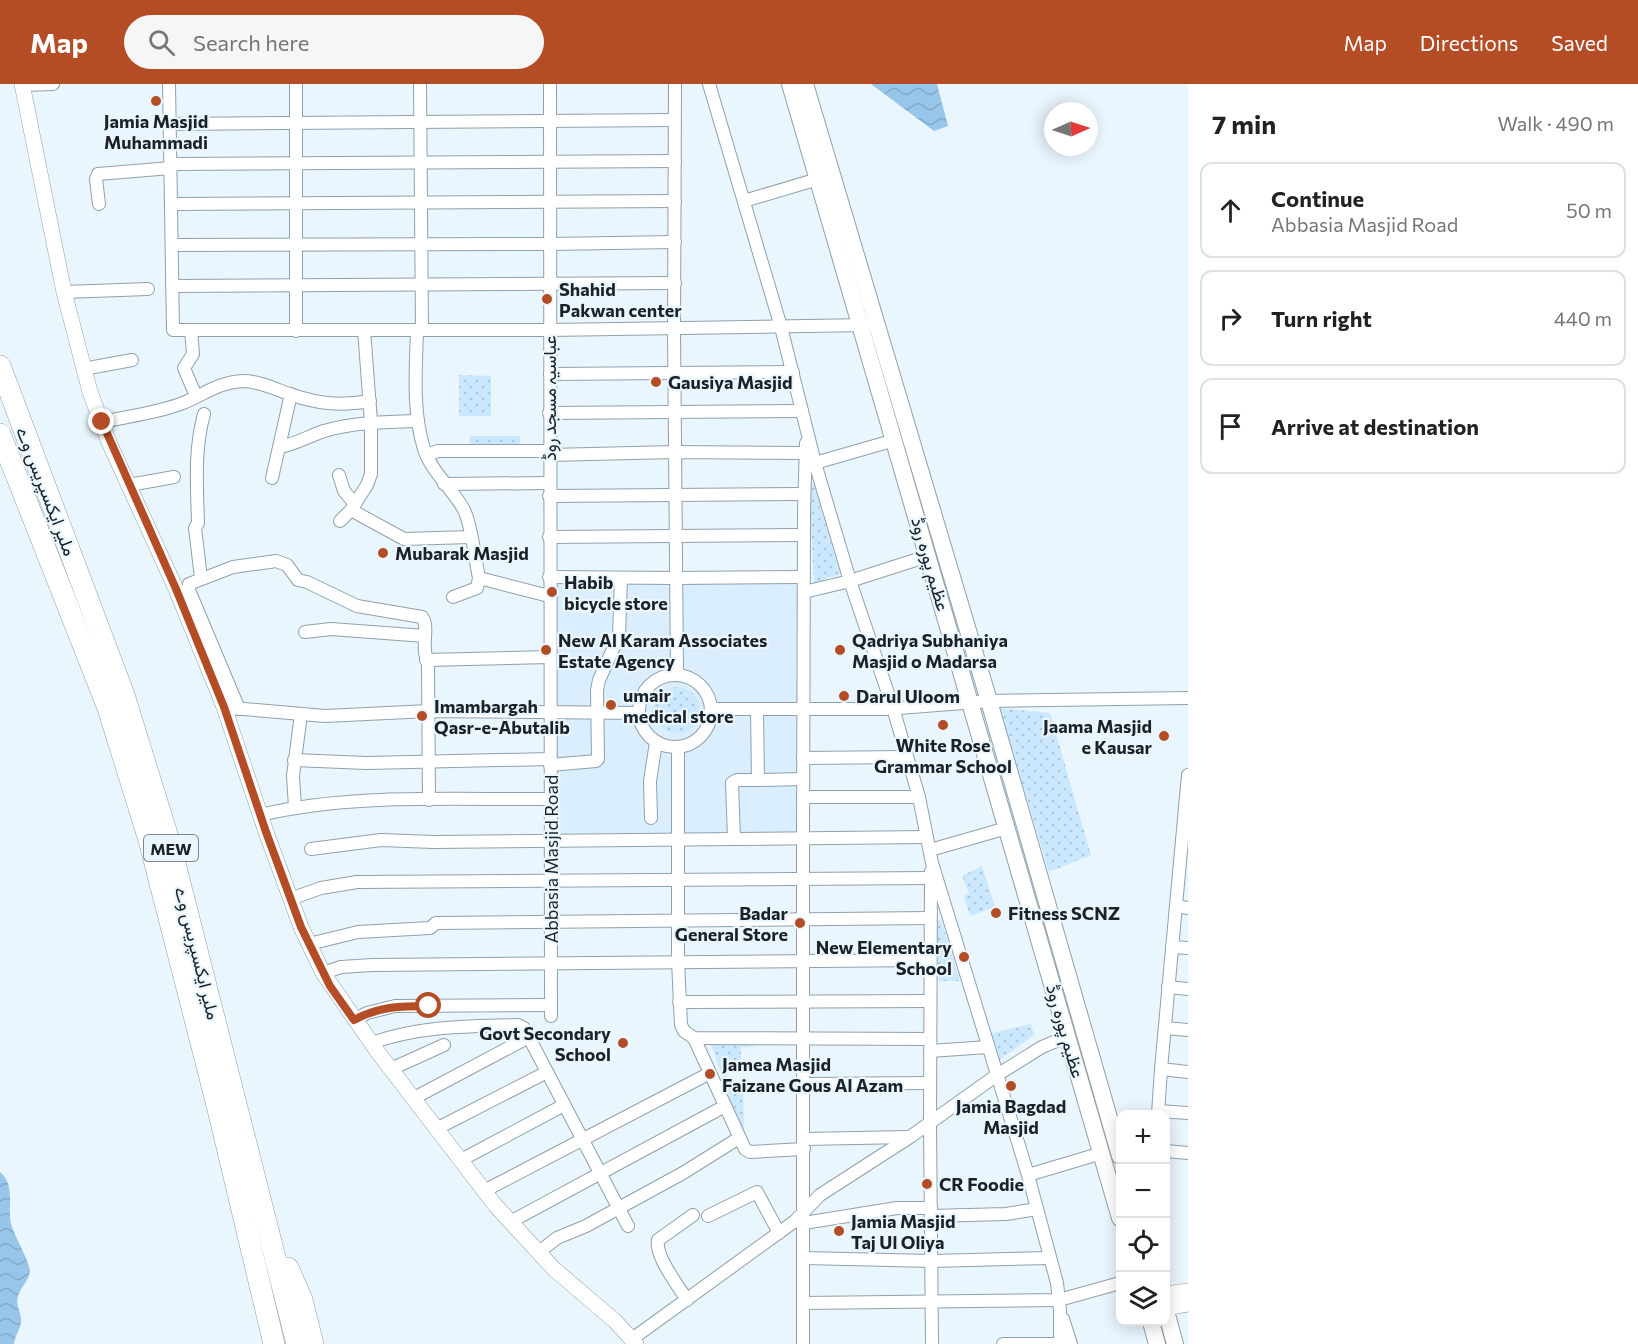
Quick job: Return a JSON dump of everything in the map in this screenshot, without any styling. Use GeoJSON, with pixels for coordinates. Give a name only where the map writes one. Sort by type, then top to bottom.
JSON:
{"type":"FeatureCollection","features":[{"type":"Feature","properties":{"kind":"highway","name":"ملیر ایکسپریس وے"},"geometry":{"type":"LineString","coordinates":[[0,366],[124,695],[170,844],[297,1344]]}},
{"type":"Feature","properties":{"kind":"highway","name":"ملیر ایکسپریس وے"},"geometry":{"type":"LineString","coordinates":[[0,434],[108,708],[148,840],[217,1105],[274,1344]]}},
{"type":"Feature","properties":{"kind":"highway"},"geometry":{"type":"LineString","coordinates":[[260,1205],[302,1300],[313,1344]]}},
{"type":"Feature","properties":{"kind":"main road","name":"عظیم پورہ روڈ"},"geometry":{"type":"LineString","coordinates":[[790,84],[818,178],[869,325],[989,701],[1116,1142]]}},
{"type":"Feature","properties":{"kind":"main road","name":"عظیم پورہ روڈ"},"geometry":{"type":"LineString","coordinates":[[805,84],[869,325],[895,440],[1116,1204]]}},
{"type":"Feature","properties":{"kind":"main road"},"geometry":{"type":"LineString","coordinates":[[1170,1325],[1175,1344]]}},
{"type":"Feature","properties":{"kind":"main road"},"geometry":{"type":"LineString","coordinates":[[1152,1326],[1157,1344]]}},
{"type":"Feature","properties":{"kind":"street"},"geometry":{"type":"LineString","coordinates":[[53,84],[22,84],[64,292],[83,369],[102,422],[176,589],[224,707],[260,815],[309,944],[323,973],[371,1043],[484,1191],[554,1269],[615,1321],[634,1341],[779,1233],[803,1218],[820,1195],[930,1124],[997,1075],[1042,1047],[1068,1036]]}},
{"type":"Feature","properties":{"kind":"street"},"geometry":{"type":"LineString","coordinates":[[169,84],[173,330],[550,330],[869,325]]}},
{"type":"Feature","properties":{"kind":"street"},"geometry":{"type":"LineString","coordinates":[[296,84],[296,331]]}},
{"type":"Feature","properties":{"kind":"street"},"geometry":{"type":"LineString","coordinates":[[420,84],[422,283],[415,382],[418,421],[427,455],[444,484],[453,493],[465,512],[479,578],[477,588],[453,597]]}},
{"type":"Feature","properties":{"kind":"street","name":"عباسیہ مسجد روڈ"},"geometry":{"type":"LineString","coordinates":[[550,84],[550,712]]}},
{"type":"Feature","properties":{"kind":"street"},"geometry":{"type":"LineString","coordinates":[[675,84],[674,373],[677,674]]}},
{"type":"Feature","properties":{"kind":"street"},"geometry":{"type":"LineString","coordinates":[[709,84],[782,327],[815,463],[850,581],[893,708],[919,798],[932,863],[1028,1175],[1071,1344]]}},
{"type":"Feature","properties":{"kind":"street"},"geometry":{"type":"LineString","coordinates":[[170,124],[675,120]]}},
{"type":"Feature","properties":{"kind":"street"},"geometry":{"type":"LineString","coordinates":[[99,204],[96,179],[98,174],[171,166],[296,162],[675,161]]}},
{"type":"Feature","properties":{"kind":"street"},"geometry":{"type":"LineString","coordinates":[[744,201],[818,178]]}},
{"type":"Feature","properties":{"kind":"street"},"geometry":{"type":"LineString","coordinates":[[171,204],[675,201]]}},
{"type":"Feature","properties":{"kind":"street"},"geometry":{"type":"LineString","coordinates":[[172,244],[421,245],[675,242]]}},
{"type":"Feature","properties":{"kind":"street"},"geometry":{"type":"LineString","coordinates":[[172,286],[675,283]]}},
{"type":"Feature","properties":{"kind":"street"},"geometry":{"type":"LineString","coordinates":[[64,292],[148,289]]}},
{"type":"Feature","properties":{"kind":"street"},"geometry":{"type":"LineString","coordinates":[[191,330],[192,354],[183,368],[196,396]]}},
{"type":"Feature","properties":{"kind":"street"},"geometry":{"type":"LineString","coordinates":[[340,521],[368,485],[371,474],[371,422],[364,330]]}},
{"type":"Feature","properties":{"kind":"street"},"geometry":{"type":"LineString","coordinates":[[83,369],[132,360]]}},
{"type":"Feature","properties":{"kind":"street"},"geometry":{"type":"LineString","coordinates":[[550,374],[793,372]]}},
{"type":"Feature","properties":{"kind":"street"},"geometry":{"type":"LineString","coordinates":[[102,422],[164,408],[220,385],[246,381],[269,386],[319,403],[346,405],[369,401]]}},
{"type":"Feature","properties":{"kind":"street"},"geometry":{"type":"LineString","coordinates":[[272,478],[291,394]]}},
{"type":"Feature","properties":{"kind":"street"},"geometry":{"type":"LineString","coordinates":[[549,413],[802,411]]}},
{"type":"Feature","properties":{"kind":"street"},"geometry":{"type":"LineString","coordinates":[[201,578],[195,528],[198,523],[196,463],[197,438],[204,414]]}},
{"type":"Feature","properties":{"kind":"street"},"geometry":{"type":"LineString","coordinates":[[280,447],[324,432],[371,422],[418,421]]}},
{"type":"Feature","properties":{"kind":"street"},"geometry":{"type":"LineString","coordinates":[[803,1344],[803,709],[806,430]]}},
{"type":"Feature","properties":{"kind":"street"},"geometry":{"type":"LineString","coordinates":[[815,463],[895,440]]}},
{"type":"Feature","properties":{"kind":"street"},"geometry":{"type":"LineString","coordinates":[[427,455],[444,451],[806,453]]}},
{"type":"Feature","properties":{"kind":"street"},"geometry":{"type":"LineString","coordinates":[[339,474],[344,491],[353,507],[404,539],[471,537]]}},
{"type":"Feature","properties":{"kind":"street"},"geometry":{"type":"LineString","coordinates":[[129,485],[174,477]]}},
{"type":"Feature","properties":{"kind":"street"},"geometry":{"type":"LineString","coordinates":[[444,484],[675,496],[804,494]]}},
{"type":"Feature","properties":{"kind":"street"},"geometry":{"type":"LineString","coordinates":[[549,537],[804,535]]}},
{"type":"Feature","properties":{"kind":"street"},"geometry":{"type":"LineString","coordinates":[[804,592],[850,581],[928,556]]}},
{"type":"Feature","properties":{"kind":"street"},"geometry":{"type":"LineString","coordinates":[[239,709],[189,590],[189,584],[233,567],[276,561],[283,562],[298,580],[357,606],[422,617],[426,622],[423,654],[426,660],[429,711],[429,800]]}},
{"type":"Feature","properties":{"kind":"street"},"geometry":{"type":"LineString","coordinates":[[549,577],[804,577]]}},
{"type":"Feature","properties":{"kind":"street"},"geometry":{"type":"LineString","coordinates":[[479,578],[549,596]]}},
{"type":"Feature","properties":{"kind":"street"},"geometry":{"type":"LineString","coordinates":[[294,760],[366,763],[429,760],[596,761],[598,759],[596,712],[599,680],[619,636],[621,578]]}},
{"type":"Feature","properties":{"kind":"street"},"geometry":{"type":"LineString","coordinates":[[305,632],[331,629],[425,636]]}},
{"type":"Feature","properties":{"kind":"street"},"geometry":{"type":"LineString","coordinates":[[426,660],[550,657]]}},
{"type":"Feature","properties":{"kind":"street"},"geometry":{"type":"LineString","coordinates":[[677,674],[697,681],[705,689],[712,710],[706,731],[699,739],[678,748],[667,747],[656,742],[647,734],[641,724],[639,712],[640,700],[645,690],[654,681],[677,674]]}},
{"type":"Feature","properties":{"kind":"street"},"geometry":{"type":"LineString","coordinates":[[712,710],[893,708],[989,701],[1188,698]]}},
{"type":"Feature","properties":{"kind":"street"},"geometry":{"type":"LineString","coordinates":[[224,707],[326,716],[429,711],[639,712]]}},
{"type":"Feature","properties":{"kind":"street"},"geometry":{"type":"LineString","coordinates":[[757,709],[758,780]]}},
{"type":"Feature","properties":{"kind":"street","name":"Abbasia Masjid Road"},"geometry":{"type":"LineString","coordinates":[[354,1020],[367,1013],[395,1006],[551,1011],[550,712]]}},
{"type":"Feature","properties":{"kind":"street"},"geometry":{"type":"LineString","coordinates":[[295,807],[294,760],[301,714]]}},
{"type":"Feature","properties":{"kind":"street"},"geometry":{"type":"LineString","coordinates":[[651,818],[650,781],[656,742]]}},
{"type":"Feature","properties":{"kind":"street"},"geometry":{"type":"LineString","coordinates":[[678,748],[678,961],[681,1026],[694,1038],[745,1149],[750,1152],[804,1144],[910,1137]]}},
{"type":"Feature","properties":{"kind":"street"},"geometry":{"type":"LineString","coordinates":[[803,758],[906,758]]}},
{"type":"Feature","properties":{"kind":"street"},"geometry":{"type":"LineString","coordinates":[[1159,1110],[1172,947],[1182,907],[1188,775]]}},
{"type":"Feature","properties":{"kind":"street"},"geometry":{"type":"LineString","coordinates":[[734,838],[732,783],[737,780],[803,779]]}},
{"type":"Feature","properties":{"kind":"street"},"geometry":{"type":"LineString","coordinates":[[803,797],[919,798]]}},
{"type":"Feature","properties":{"kind":"street"},"geometry":{"type":"LineString","coordinates":[[260,815],[295,807],[375,801],[550,799]]}},
{"type":"Feature","properties":{"kind":"street"},"geometry":{"type":"LineString","coordinates":[[930,850],[1007,828]]}},
{"type":"Feature","properties":{"kind":"street"},"geometry":{"type":"LineString","coordinates":[[311,849],[381,840],[433,842],[927,837]]}},
{"type":"Feature","properties":{"kind":"street"},"geometry":{"type":"LineString","coordinates":[[932,863],[930,878],[932,1344]]}},
{"type":"Feature","properties":{"kind":"street"},"geometry":{"type":"LineString","coordinates":[[291,899],[321,888],[357,882],[930,878]]}},
{"type":"Feature","properties":{"kind":"street"},"geometry":{"type":"LineString","coordinates":[[309,944],[358,932],[430,928],[436,923],[930,918]]}},
{"type":"Feature","properties":{"kind":"street"},"geometry":{"type":"LineString","coordinates":[[1172,947],[1188,948]]}},
{"type":"Feature","properties":{"kind":"street"},"geometry":{"type":"LineString","coordinates":[[323,973],[341,968],[372,965],[930,960]]}},
{"type":"Feature","properties":{"kind":"street"},"geometry":{"type":"LineString","coordinates":[[1168,987],[1188,989]]}},
{"type":"Feature","properties":{"kind":"street"},"geometry":{"type":"LineString","coordinates":[[679,1002],[930,1001]]}},
{"type":"Feature","properties":{"kind":"street"},"geometry":{"type":"LineString","coordinates":[[371,1043],[407,1032],[461,1026],[518,1025],[524,1028],[628,1226]]}},
{"type":"Feature","properties":{"kind":"street"},"geometry":{"type":"LineString","coordinates":[[1165,1028],[1188,1030]]}},
{"type":"Feature","properties":{"kind":"street"},"geometry":{"type":"LineString","coordinates":[[414,1098],[529,1037]]}},
{"type":"Feature","properties":{"kind":"street"},"geometry":{"type":"LineString","coordinates":[[694,1038],[803,1039],[988,1047]]}},
{"type":"Feature","properties":{"kind":"street"},"geometry":{"type":"LineString","coordinates":[[391,1069],[444,1045]]}},
{"type":"Feature","properties":{"kind":"street"},"geometry":{"type":"LineString","coordinates":[[1161,1069],[1188,1072]]}},
{"type":"Feature","properties":{"kind":"street"},"geometry":{"type":"LineString","coordinates":[[436,1129],[547,1072]]}},
{"type":"Feature","properties":{"kind":"street"},"geometry":{"type":"LineString","coordinates":[[484,1191],[710,1073]]}},
{"type":"Feature","properties":{"kind":"street"},"geometry":{"type":"LineString","coordinates":[[803,1084],[930,1083]]}},
{"type":"Feature","properties":{"kind":"street"},"geometry":{"type":"LineString","coordinates":[[461,1161],[564,1105]]}},
{"type":"Feature","properties":{"kind":"street"},"geometry":{"type":"LineString","coordinates":[[510,1222],[725,1106]]}},
{"type":"Feature","properties":{"kind":"street"},"geometry":{"type":"LineString","coordinates":[[1170,1113],[1188,1113]]}},
{"type":"Feature","properties":{"kind":"street"},"geometry":{"type":"LineString","coordinates":[[539,1252],[557,1238],[586,1226],[683,1173],[739,1138]]}},
{"type":"Feature","properties":{"kind":"street"},"geometry":{"type":"LineString","coordinates":[[1170,1151],[1188,1153]]}},
{"type":"Feature","properties":{"kind":"street"},"geometry":{"type":"LineString","coordinates":[[1028,1175],[1102,1153]]}},
{"type":"Feature","properties":{"kind":"street"},"geometry":{"type":"LineString","coordinates":[[708,1216],[757,1192],[779,1233]]}},
{"type":"Feature","properties":{"kind":"street"},"geometry":{"type":"LineString","coordinates":[[803,1218],[897,1208],[931,1212],[1006,1214],[1037,1209]]}},
{"type":"Feature","properties":{"kind":"street"},"geometry":{"type":"LineString","coordinates":[[687,1300],[660,1255],[657,1244],[658,1240],[693,1215]]}},
{"type":"Feature","properties":{"kind":"street"},"geometry":{"type":"LineString","coordinates":[[804,1258],[932,1261],[1050,1258]]}},
{"type":"Feature","properties":{"kind":"street"},"geometry":{"type":"LineString","coordinates":[[804,1303],[1060,1305],[1116,1284]]}},
{"type":"Feature","properties":{"kind":"street"},"geometry":{"type":"LineString","coordinates":[[1170,1293],[1188,1291]]}},
{"type":"Feature","properties":{"kind":"street"},"geometry":{"type":"LineString","coordinates":[[1170,1308],[1188,1304]]}},
{"type":"Feature","properties":{"kind":"street"},"geometry":{"type":"LineString","coordinates":[[1003,1344],[1060,1344],[1060,1305]]}},
{"type":"Feature","properties":{"kind":"shaded area"},"geometry":{"type":"Polygon","coordinates":[[[459,375],[491,376],[491,416],[459,416],[459,375]]]}},
{"type":"Feature","properties":{"kind":"shaded area"},"geometry":{"type":"Polygon","coordinates":[[[470,436],[520,436],[520,447],[470,447],[470,436]]]}},
{"type":"Feature","properties":{"kind":"shaded area"},"geometry":{"type":"Polygon","coordinates":[[[814,484],[840,574],[814,583],[809,486],[814,484]]]}},
{"type":"Feature","properties":{"kind":"shaded area"},"geometry":{"type":"Polygon","coordinates":[[[799,580],[797,833],[555,834],[556,583],[799,580]]]}},
{"type":"Feature","properties":{"kind":"shaded area"},"geometry":{"type":"Polygon","coordinates":[[[677,687],[693,694],[700,710],[693,726],[677,733],[661,726],[654,710],[661,694],[677,687]]]}},
{"type":"Feature","properties":{"kind":"shaded area"},"geometry":{"type":"Polygon","coordinates":[[[999,708],[1050,713],[1091,855],[1049,872],[999,708]]]}},
{"type":"Feature","properties":{"kind":"shaded area"},"geometry":{"type":"Polygon","coordinates":[[[982,866],[995,907],[970,916],[964,896],[969,893],[962,876],[982,866]]]}},
{"type":"Feature","properties":{"kind":"shaded area"},"geometry":{"type":"Polygon","coordinates":[[[941,920],[960,981],[939,981],[936,921],[941,920]]]}},
{"type":"Feature","properties":{"kind":"shaded area"},"geometry":{"type":"Polygon","coordinates":[[[1031,1024],[1034,1035],[997,1062],[988,1034],[1031,1024]]]}},
{"type":"Feature","properties":{"kind":"shaded area"},"geometry":{"type":"Polygon","coordinates":[[[756,1040],[756,1046],[741,1047],[741,1070],[727,1071],[728,1085],[743,1084],[744,1129],[740,1129],[710,1041],[756,1040]]]}},
{"type":"Feature","properties":{"kind":"water"},"geometry":{"type":"Polygon","coordinates":[[[871,84],[937,84],[948,126],[934,131],[871,84]]]}},
{"type":"Feature","properties":{"kind":"water"},"geometry":{"type":"Polygon","coordinates":[[[0,1172],[8,1183],[11,1224],[30,1271],[18,1296],[21,1322],[14,1344],[0,1344],[0,1172]]]}},
{"type":"Feature","properties":{"kind":"place","name":"Jamia Masjid Muhammadi"},"geometry":{"type":"Point","coordinates":[156,101]}},
{"type":"Feature","properties":{"kind":"place","name":"Shahid Pakwan center"},"geometry":{"type":"Point","coordinates":[547,299]}},
{"type":"Feature","properties":{"kind":"place","name":"Gausiya Masjid"},"geometry":{"type":"Point","coordinates":[656,382]}},
{"type":"Feature","properties":{"kind":"place","name":"Mubarak Masjid"},"geometry":{"type":"Point","coordinates":[383,553]}},
{"type":"Feature","properties":{"kind":"place","name":"Habib bicycle store"},"geometry":{"type":"Point","coordinates":[552,592]}},
{"type":"Feature","properties":{"kind":"place","name":"New Al Karam Associates Estate Agency"},"geometry":{"type":"Point","coordinates":[546,650]}},
{"type":"Feature","properties":{"kind":"place","name":"Qadriya Subhaniya Masjid o Madarsa"},"geometry":{"type":"Point","coordinates":[840,650]}},
{"type":"Feature","properties":{"kind":"place","name":"Darul Uloom"},"geometry":{"type":"Point","coordinates":[844,696]}},
{"type":"Feature","properties":{"kind":"place","name":"umair medical store"},"geometry":{"type":"Point","coordinates":[611,705]}},
{"type":"Feature","properties":{"kind":"place","name":"Imambargah Qasr-e-Abutalib"},"geometry":{"type":"Point","coordinates":[422,716]}},
{"type":"Feature","properties":{"kind":"place","name":"White Rose Grammar School"},"geometry":{"type":"Point","coordinates":[943,725]}},
{"type":"Feature","properties":{"kind":"place","name":"Jaama Masjid e Kausar"},"geometry":{"type":"Point","coordinates":[1164,736]}},
{"type":"Feature","properties":{"kind":"place","name":"Fitness SCNZ"},"geometry":{"type":"Point","coordinates":[996,913]}},
{"type":"Feature","properties":{"kind":"place","name":"Badar General Store"},"geometry":{"type":"Point","coordinates":[800,923]}},
{"type":"Feature","properties":{"kind":"place","name":"New Elementary School"},"geometry":{"type":"Point","coordinates":[964,957]}},
{"type":"Feature","properties":{"kind":"place","name":"Govt Secondary School"},"geometry":{"type":"Point","coordinates":[623,1043]}},
{"type":"Feature","properties":{"kind":"place","name":"Jamea Masjid Faizane Gous Al Azam"},"geometry":{"type":"Point","coordinates":[710,1074]}},
{"type":"Feature","properties":{"kind":"place","name":"Jamia Bagdad Masjid"},"geometry":{"type":"Point","coordinates":[1011,1086]}},
{"type":"Feature","properties":{"kind":"place","name":"CR Foodie"},"geometry":{"type":"Point","coordinates":[927,1184]}},
{"type":"Feature","properties":{"kind":"place","name":"Jamia Masjid Taj Ul Oliya"},"geometry":{"type":"Point","coordinates":[839,1231]}},
{"type":"Feature","properties":{"kind":"route"},"geometry":{"type":"LineString","coordinates":[[102,422],[108,440],[176,589],[224,707],[301,927],[330,986],[354,1020],[378,1009],[395,1006],[429,1006]]}}]}
